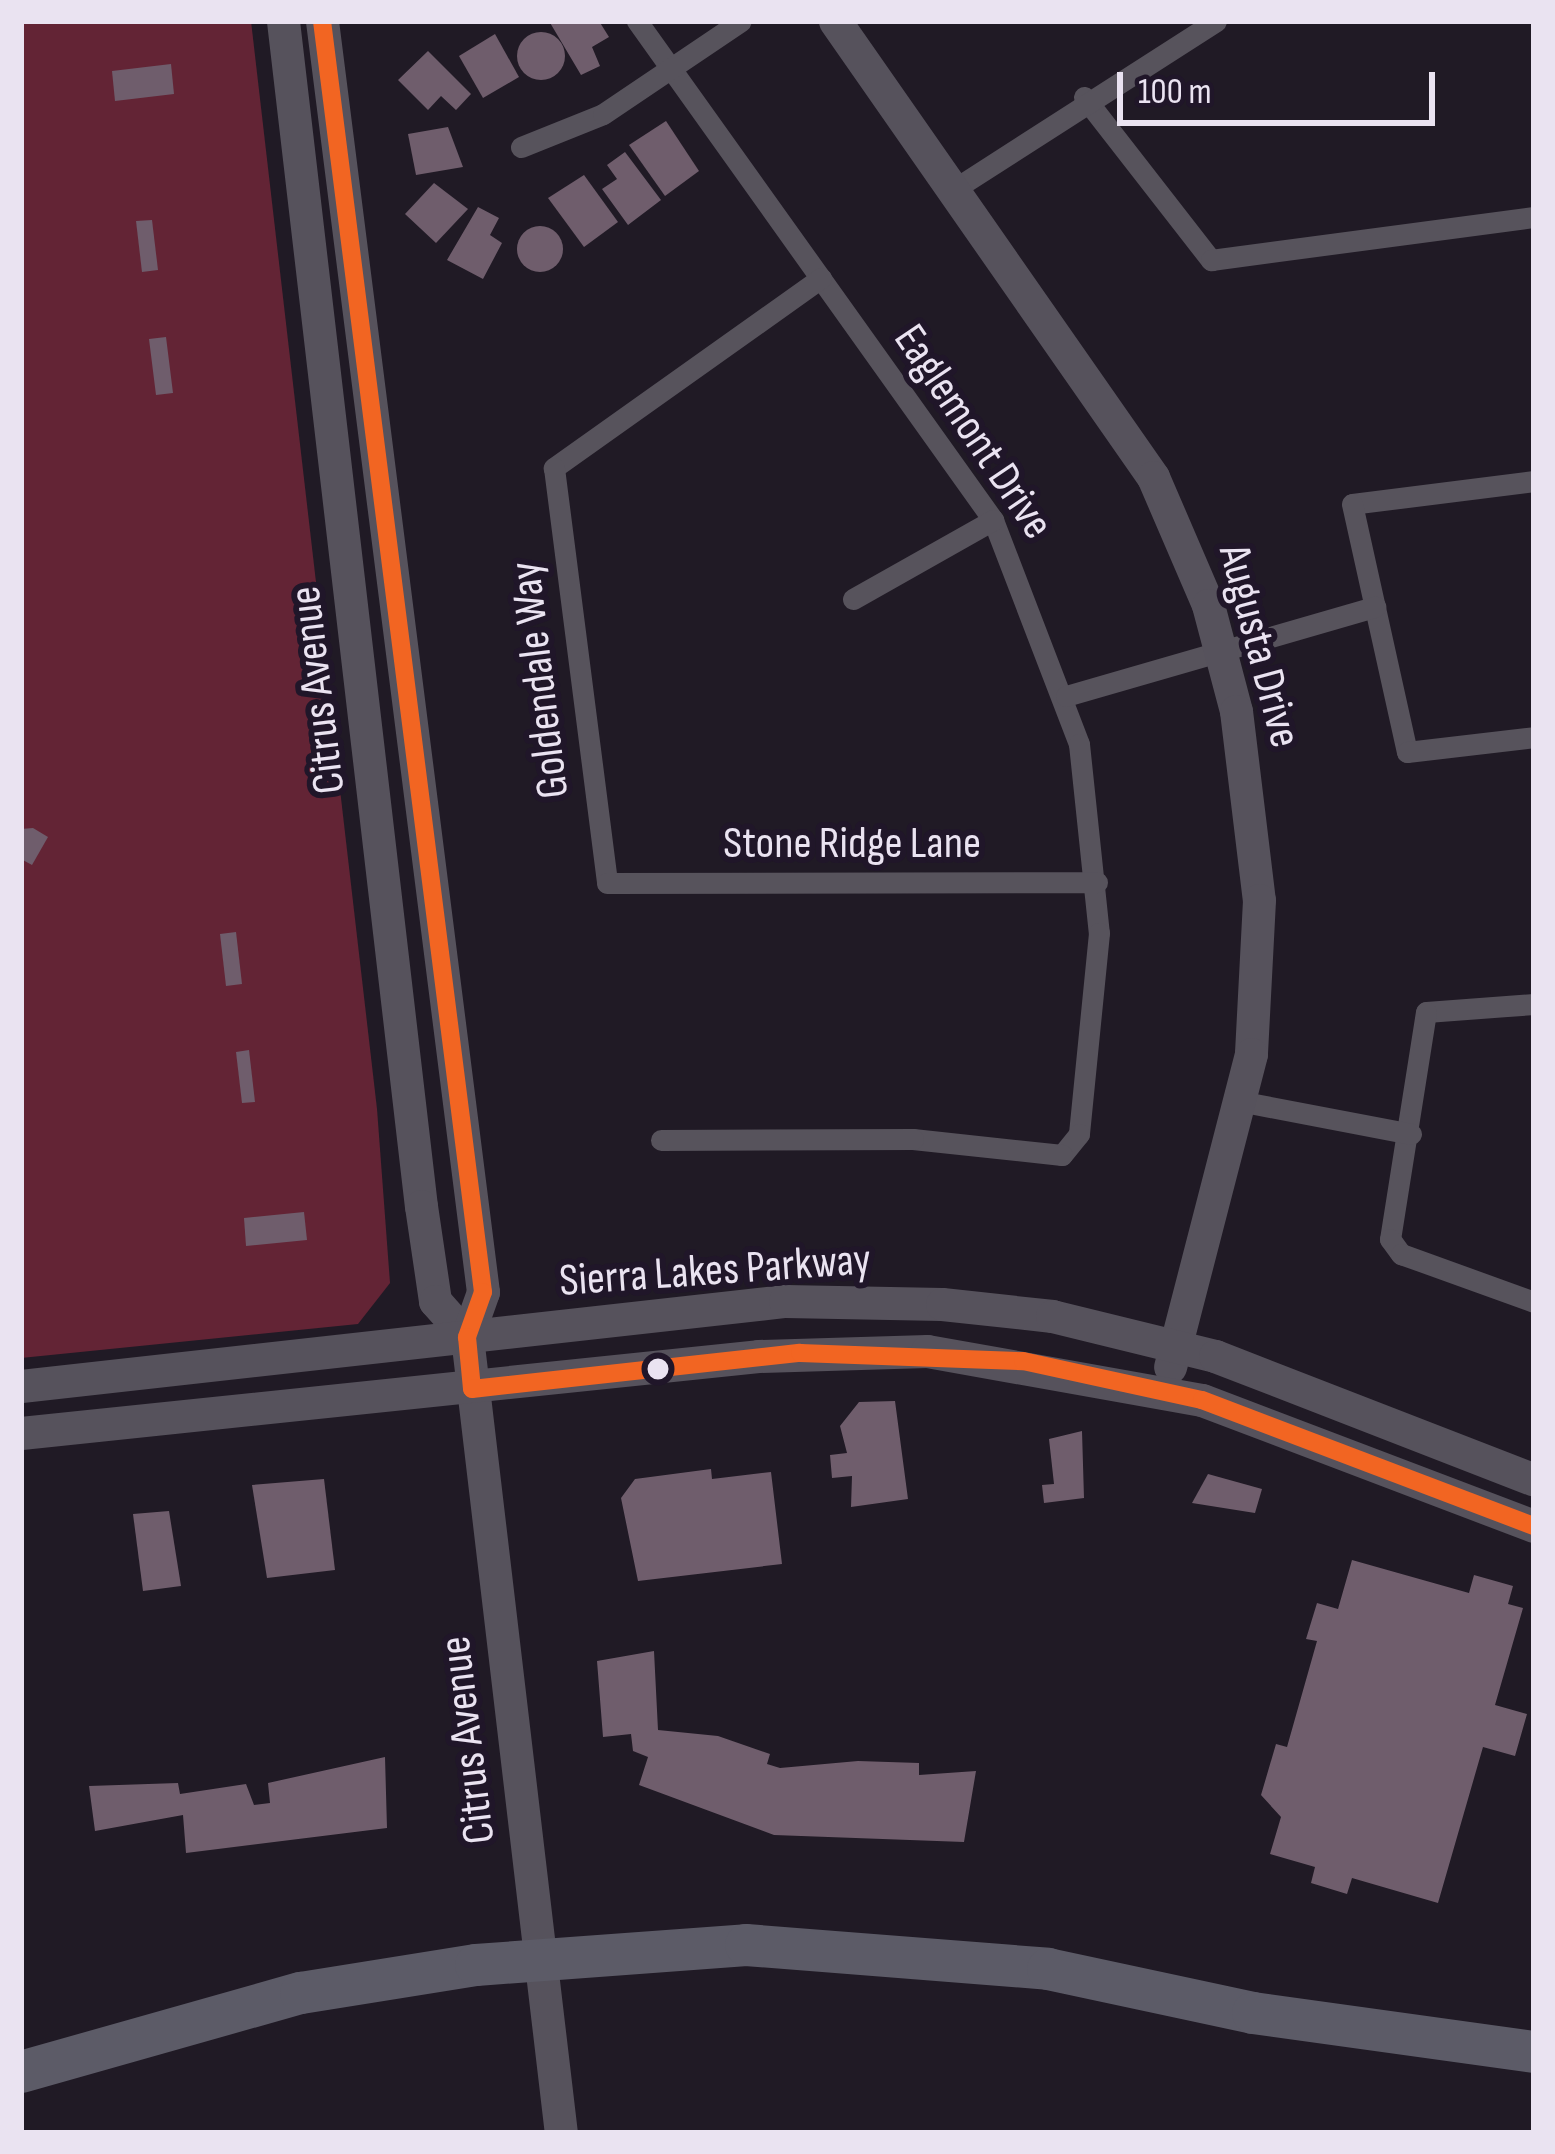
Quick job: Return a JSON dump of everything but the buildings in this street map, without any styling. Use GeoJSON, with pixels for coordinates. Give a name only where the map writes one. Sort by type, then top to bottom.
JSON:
{"type":"FeatureCollection","features":[{"type":"Feature","properties":{"kind":"highway"},"geometry":{"type":"LineString","coordinates":[[21,2072],[225,2009],[538,1959],[891,1949],[1534,2052]]}},
{"type":"Feature","properties":{"kind":"street","name":"Citrus Avenue"},"geometry":{"type":"LineString","coordinates":[[283,21],[421,1206],[435,1301],[467,1337]]}},
{"type":"Feature","properties":{"kind":"street","name":"Citrus Avenue"},"geometry":{"type":"LineString","coordinates":[[322,21],[483,1292],[467,1337],[561,2133]]}},
{"type":"Feature","properties":{"kind":"street","name":"Eaglemont Drive"},"geometry":{"type":"LineString","coordinates":[[637,21],[993,520],[1066,696],[1097,882],[1097,1009],[1079,1134],[1062,1155],[913,1139],[661,1140]]}},
{"type":"Feature","properties":{"kind":"street"},"geometry":{"type":"LineString","coordinates":[[521,147],[670,70],[741,21]]}},
{"type":"Feature","properties":{"kind":"street","name":"Augusta Drive"},"geometry":{"type":"LineString","coordinates":[[835,21],[956,188],[1153,477],[1221,650],[1248,769],[1259,900],[1244,1102],[1162,1389]]}},
{"type":"Feature","properties":{"kind":"street"},"geometry":{"type":"LineString","coordinates":[[956,188],[1084,98],[1216,21]]}},
{"type":"Feature","properties":{"kind":"street"},"geometry":{"type":"LineString","coordinates":[[1084,98],[1211,260],[1534,217]]}},
{"type":"Feature","properties":{"kind":"street","name":"Goldendale Way"},"geometry":{"type":"LineString","coordinates":[[607,883],[554,468],[821,278]]}},
{"type":"Feature","properties":{"kind":"street"},"geometry":{"type":"LineString","coordinates":[[1534,481],[1352,504],[1407,752],[1534,737]]}},
{"type":"Feature","properties":{"kind":"street"},"geometry":{"type":"LineString","coordinates":[[854,599],[993,520]]}},
{"type":"Feature","properties":{"kind":"street"},"geometry":{"type":"LineString","coordinates":[[1066,696],[1375,607]]}},
{"type":"Feature","properties":{"kind":"street","name":"Stone Ridge Lane"},"geometry":{"type":"LineString","coordinates":[[607,883],[1097,882]]}},
{"type":"Feature","properties":{"kind":"street"},"geometry":{"type":"LineString","coordinates":[[1534,1004],[1426,1012],[1411,1134],[1390,1239],[1401,1254],[1534,1302]]}},
{"type":"Feature","properties":{"kind":"street"},"geometry":{"type":"LineString","coordinates":[[1244,1102],[1411,1134]]}},
{"type":"Feature","properties":{"kind":"street","name":"Sierra Lakes Parkway"},"geometry":{"type":"LineString","coordinates":[[21,1387],[829,1300],[1052,1316],[1177,1346],[1534,1480]]}},
{"type":"Feature","properties":{"kind":"street","name":"Sierra Lakes Parkway"},"geometry":{"type":"LineString","coordinates":[[21,1433],[890,1350],[1162,1389],[1534,1526]]}},
{"type":"Feature","properties":{"kind":"shaded area"},"geometry":{"type":"Polygon","coordinates":[[[21,21],[251,21],[377,1109],[390,1283],[358,1324],[21,1358],[21,21]]]}},
{"type":"Feature","properties":{"kind":"transit line"},"geometry":{"type":"LineString","coordinates":[[322,21],[483,1292],[467,1337],[472,1389],[800,1353],[1023,1361],[1202,1400],[1534,1526]]}}]}
